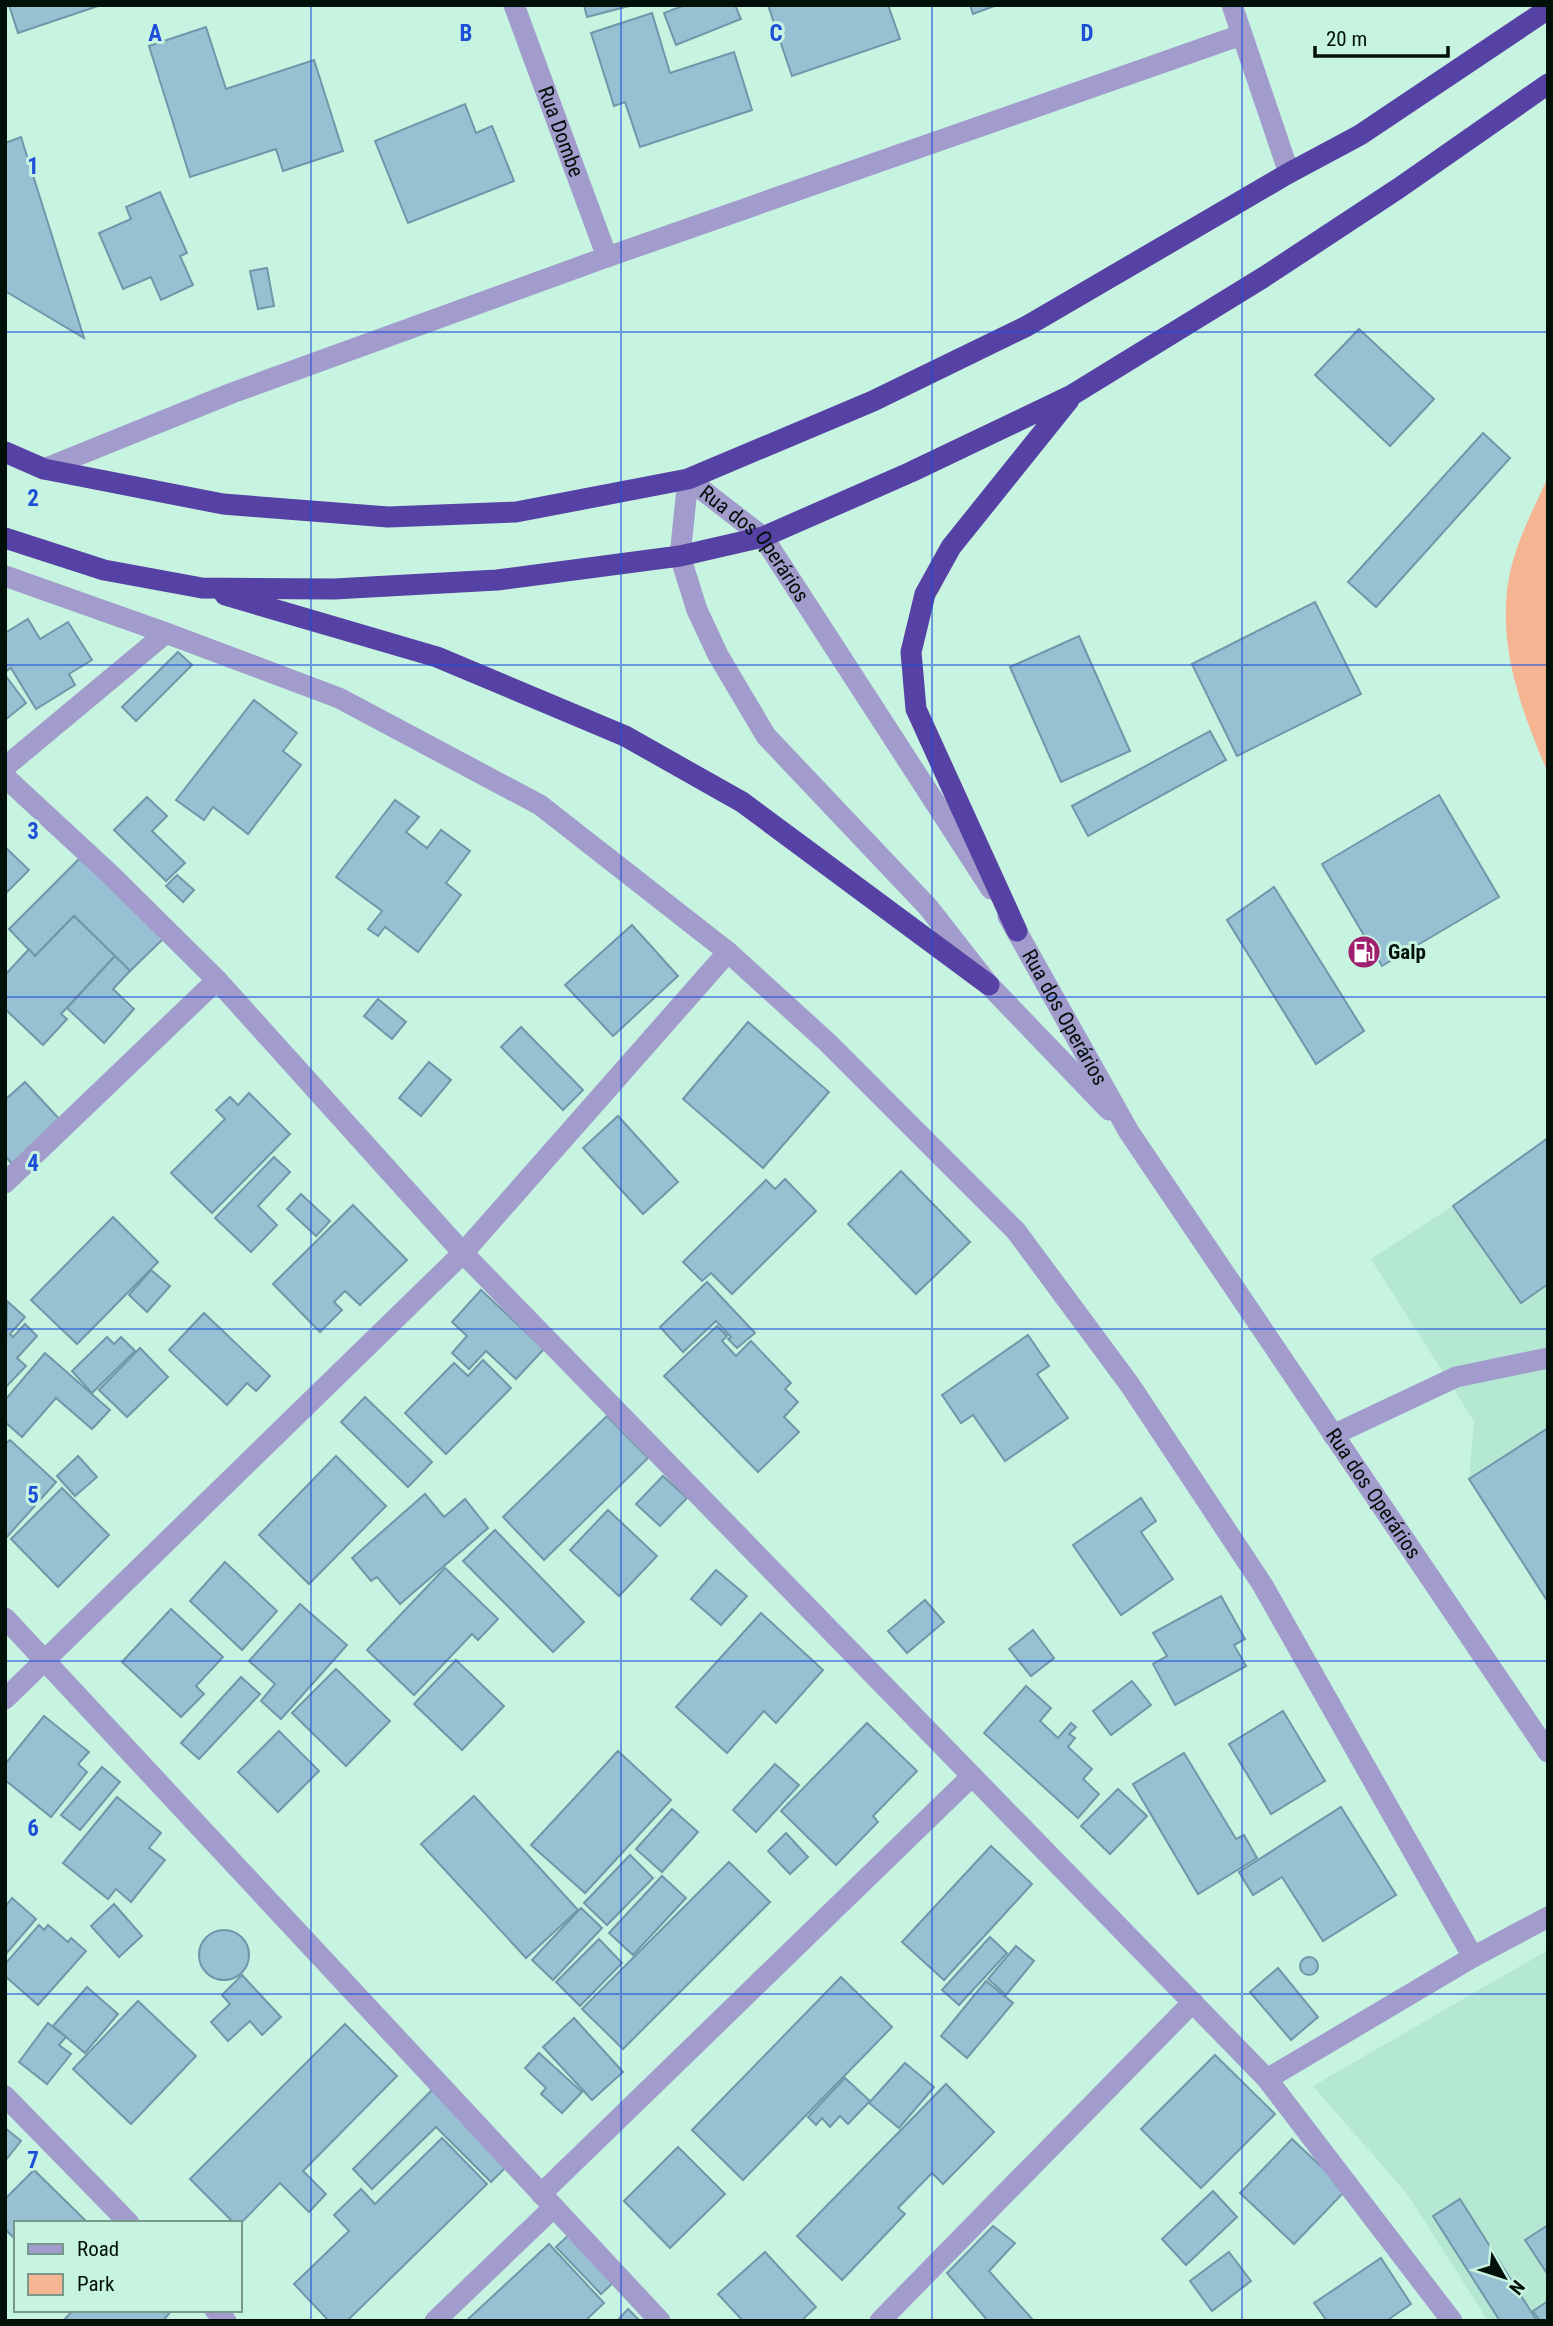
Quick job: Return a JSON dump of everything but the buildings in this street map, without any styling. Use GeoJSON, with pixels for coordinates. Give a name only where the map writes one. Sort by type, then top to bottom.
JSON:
{"type":"FeatureCollection","features":[{"type":"Feature","properties":{"kind":"highway"},"geometry":{"type":"LineString","coordinates":[[5,452],[44,469],[223,504],[387,517],[516,512],[688,479],[873,401],[1027,326],[1289,173],[1360,135],[1548,9]]}},
{"type":"Feature","properties":{"kind":"highway"},"geometry":{"type":"LineString","coordinates":[[202,588],[334,589],[497,580],[680,556],[763,537],[912,472],[1072,396],[1264,277],[1399,188],[1548,84]]}},
{"type":"Feature","properties":{"kind":"highway"},"geometry":{"type":"LineString","coordinates":[[1017,931],[916,709],[911,652],[925,594],[951,547],[1072,396]]}},
{"type":"Feature","properties":{"kind":"highway"},"geometry":{"type":"LineString","coordinates":[[5,538],[104,570],[202,588],[437,657],[625,736],[742,802],[989,985]]}},
{"type":"Feature","properties":{"kind":"street","name":"Rua Dombe"},"geometry":{"type":"LineString","coordinates":[[514,5],[607,257]]}},
{"type":"Feature","properties":{"kind":"street"},"geometry":{"type":"LineString","coordinates":[[1232,5],[1289,173]]}},
{"type":"Feature","properties":{"kind":"street"},"geometry":{"type":"LineString","coordinates":[[44,469],[232,393],[607,257],[1241,35]]}},
{"type":"Feature","properties":{"kind":"street","name":"Rua dos Operários"},"geometry":{"type":"LineString","coordinates":[[688,479],[763,537],[1017,931],[1129,1132],[1548,1752]]}},
{"type":"Feature","properties":{"kind":"street","name":"Rua dos Operários"},"geometry":{"type":"LineString","coordinates":[[688,479],[680,556],[697,610],[718,655],[766,736],[928,907],[989,985],[1129,1132]]}},
{"type":"Feature","properties":{"kind":"street"},"geometry":{"type":"LineString","coordinates":[[5,576],[339,698],[540,805],[728,952],[827,1042],[1016,1231],[1130,1385],[1262,1584],[1473,1957]]}},
{"type":"Feature","properties":{"kind":"street"},"geometry":{"type":"LineString","coordinates":[[5,767],[166,633]]}},
{"type":"Feature","properties":{"kind":"street"},"geometry":{"type":"LineString","coordinates":[[5,777],[111,875],[217,980],[463,1253],[1267,2079],[1452,2321]]}},
{"type":"Feature","properties":{"kind":"street"},"geometry":{"type":"LineString","coordinates":[[5,1699],[463,1253],[728,952]]}},
{"type":"Feature","properties":{"kind":"street"},"geometry":{"type":"LineString","coordinates":[[5,1183],[217,980]]}},
{"type":"Feature","properties":{"kind":"street"},"geometry":{"type":"LineString","coordinates":[[1333,1434],[1456,1377],[1548,1358]]}},
{"type":"Feature","properties":{"kind":"street"},"geometry":{"type":"LineString","coordinates":[[5,1618],[660,2321]]}},
{"type":"Feature","properties":{"kind":"street"},"geometry":{"type":"LineString","coordinates":[[435,2321],[547,2200],[972,1776]]}},
{"type":"Feature","properties":{"kind":"street"},"geometry":{"type":"LineString","coordinates":[[1267,2079],[1473,1957],[1548,1917]]}},
{"type":"Feature","properties":{"kind":"street"},"geometry":{"type":"LineString","coordinates":[[880,2321],[1193,2002]]}},
{"type":"Feature","properties":{"kind":"street"},"geometry":{"type":"LineString","coordinates":[[5,2096],[127,2221]]}},
{"type":"Feature","properties":{"kind":"shaded area"},"geometry":{"type":"Polygon","coordinates":[[[1548,1138],[1548,1602],[1469,1479],[1474,1421],[1371,1259],[1453,1206],[1548,1138]]]}},
{"type":"Feature","properties":{"kind":"shaded area"},"geometry":{"type":"Polygon","coordinates":[[[1548,1950],[1548,2321],[1488,2321],[1408,2195],[1313,2086],[1548,1950]]]}},
{"type":"Feature","properties":{"kind":"green space"},"geometry":{"type":"Polygon","coordinates":[[[1548,477],[1548,773],[1518,692],[1507,636],[1506,608],[1516,551],[1548,477]]]}},
{"type":"Feature","properties":{"kind":"place","name":"Galp"},"geometry":{"type":"Point","coordinates":[1364,952]}}]}
